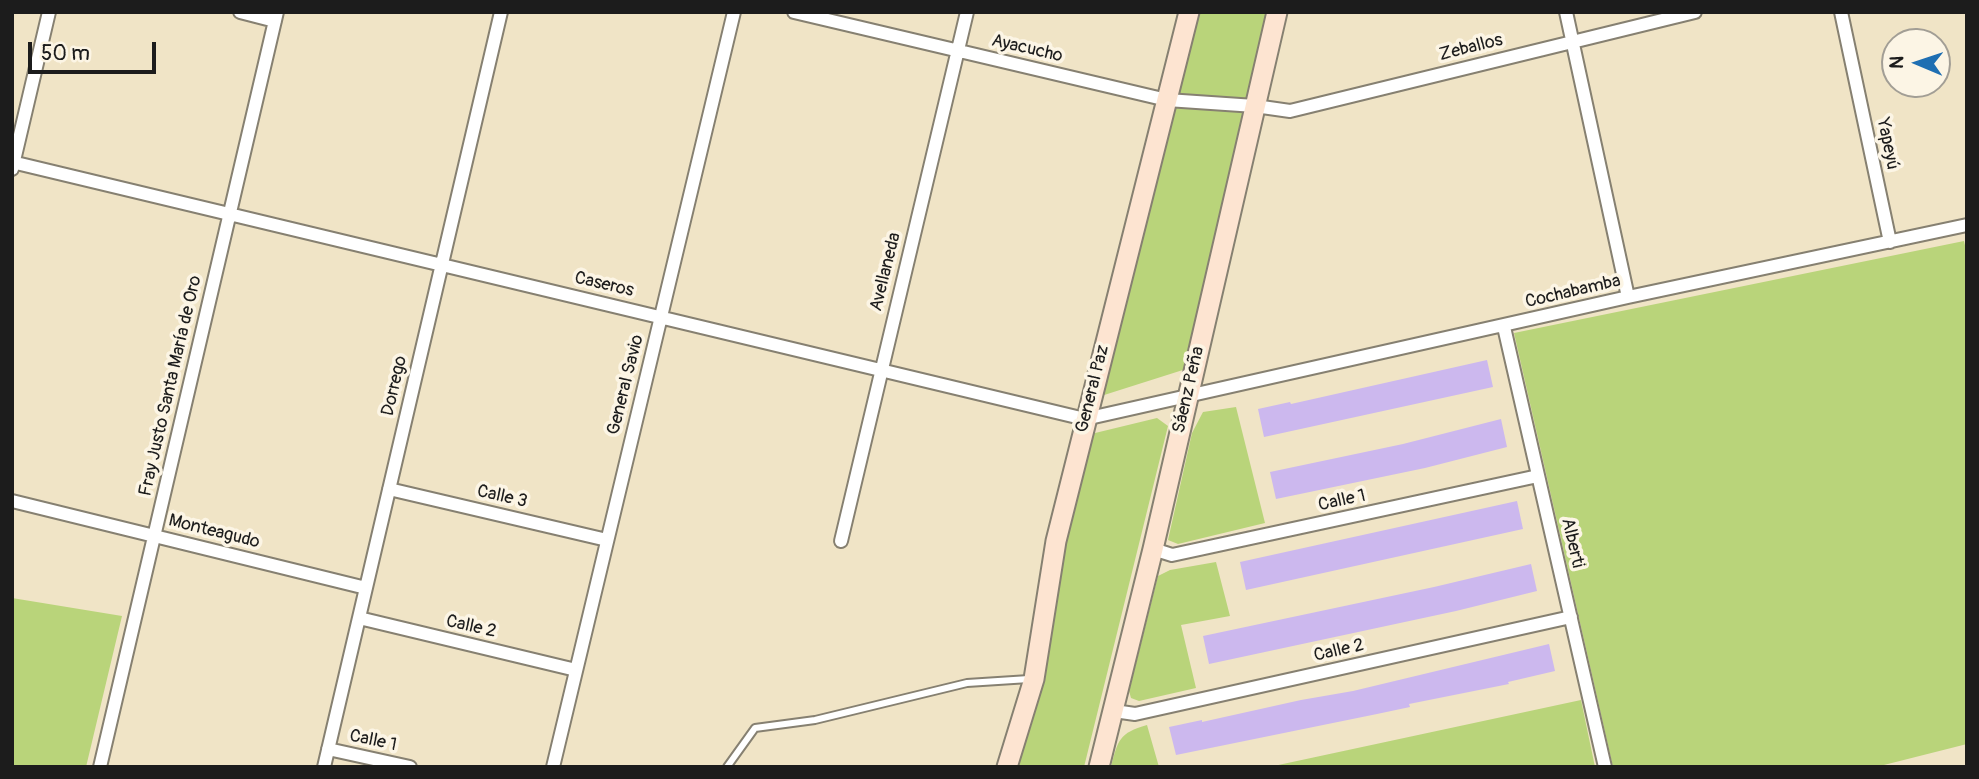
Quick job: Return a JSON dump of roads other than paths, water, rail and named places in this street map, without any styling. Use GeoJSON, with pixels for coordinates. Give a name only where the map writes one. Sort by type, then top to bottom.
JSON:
{"type":"FeatureCollection","features":[{"type":"Feature","properties":{"kind":"street"},"geometry":{"type":"LineString","coordinates":[[13,164],[50,12]]}},
{"type":"Feature","properties":{"kind":"street"},"geometry":{"type":"LineString","coordinates":[[240,12],[276,16]]}},
{"type":"Feature","properties":{"kind":"street","name":"Dorrego"},"geometry":{"type":"LineString","coordinates":[[324,767],[501,12]]}},
{"type":"Feature","properties":{"kind":"street","name":"General Savio"},"geometry":{"type":"LineString","coordinates":[[553,767],[734,12]]}},
{"type":"Feature","properties":{"kind":"street","name":"Ayacucho"},"geometry":{"type":"LineString","coordinates":[[794,12],[1167,100],[1255,106]]}},
{"type":"Feature","properties":{"kind":"street","name":"Avellaneda"},"geometry":{"type":"LineString","coordinates":[[841,541],[880,368],[967,12]]}},
{"type":"Feature","properties":{"kind":"street","name":"General Paz"},"geometry":{"type":"LineString","coordinates":[[1007,767],[1034,679],[1056,541],[1085,419],[1189,12]]}},
{"type":"Feature","properties":{"kind":"street","name":"Sáenz Peña"},"geometry":{"type":"LineString","coordinates":[[1099,767],[1153,549],[1277,12]]}},
{"type":"Feature","properties":{"kind":"street"},"geometry":{"type":"LineString","coordinates":[[1566,12],[1628,298]]}},
{"type":"Feature","properties":{"kind":"street","name":"Zeballos"},"geometry":{"type":"LineString","coordinates":[[1255,106],[1290,111],[1695,12]]}},
{"type":"Feature","properties":{"kind":"street","name":"Yapeyú"},"geometry":{"type":"LineString","coordinates":[[1841,12],[1890,242]]}},
{"type":"Feature","properties":{"kind":"street","name":"Fray Justo Santa María de Oro"},"geometry":{"type":"LineString","coordinates":[[100,767],[276,16]]}},
{"type":"Feature","properties":{"kind":"street","name":"Caseros"},"geometry":{"type":"LineString","coordinates":[[13,164],[230,213],[1085,419],[1188,396]]}},
{"type":"Feature","properties":{"kind":"street","name":"Cochabamba"},"geometry":{"type":"LineString","coordinates":[[1188,396],[1967,225]]}},
{"type":"Feature","properties":{"kind":"street","name":"Alberti"},"geometry":{"type":"LineString","coordinates":[[1504,327],[1605,767]]}},
{"type":"Feature","properties":{"kind":"street","name":"Calle 1"},"geometry":{"type":"LineString","coordinates":[[1153,549],[1171,555],[1538,476]]}},
{"type":"Feature","properties":{"kind":"street","name":"Calle 3"},"geometry":{"type":"LineString","coordinates":[[389,489],[607,540]]}},
{"type":"Feature","properties":{"kind":"street","name":"Monteagudo"},"geometry":{"type":"LineString","coordinates":[[12,501],[366,588]]}},
{"type":"Feature","properties":{"kind":"street","name":"Calle 2"},"geometry":{"type":"LineString","coordinates":[[1114,711],[1135,714],[1571,617]]}},
{"type":"Feature","properties":{"kind":"street","name":"Calle 2"},"geometry":{"type":"LineString","coordinates":[[359,618],[576,670]]}},
{"type":"Feature","properties":{"kind":"street","name":"Calle 1"},"geometry":{"type":"LineString","coordinates":[[328,749],[410,767]]}},
{"type":"Feature","properties":{"kind":"lane"},"geometry":{"type":"LineString","coordinates":[[726,767],[755,729],[815,720],[967,683],[1034,679]]}}]}
